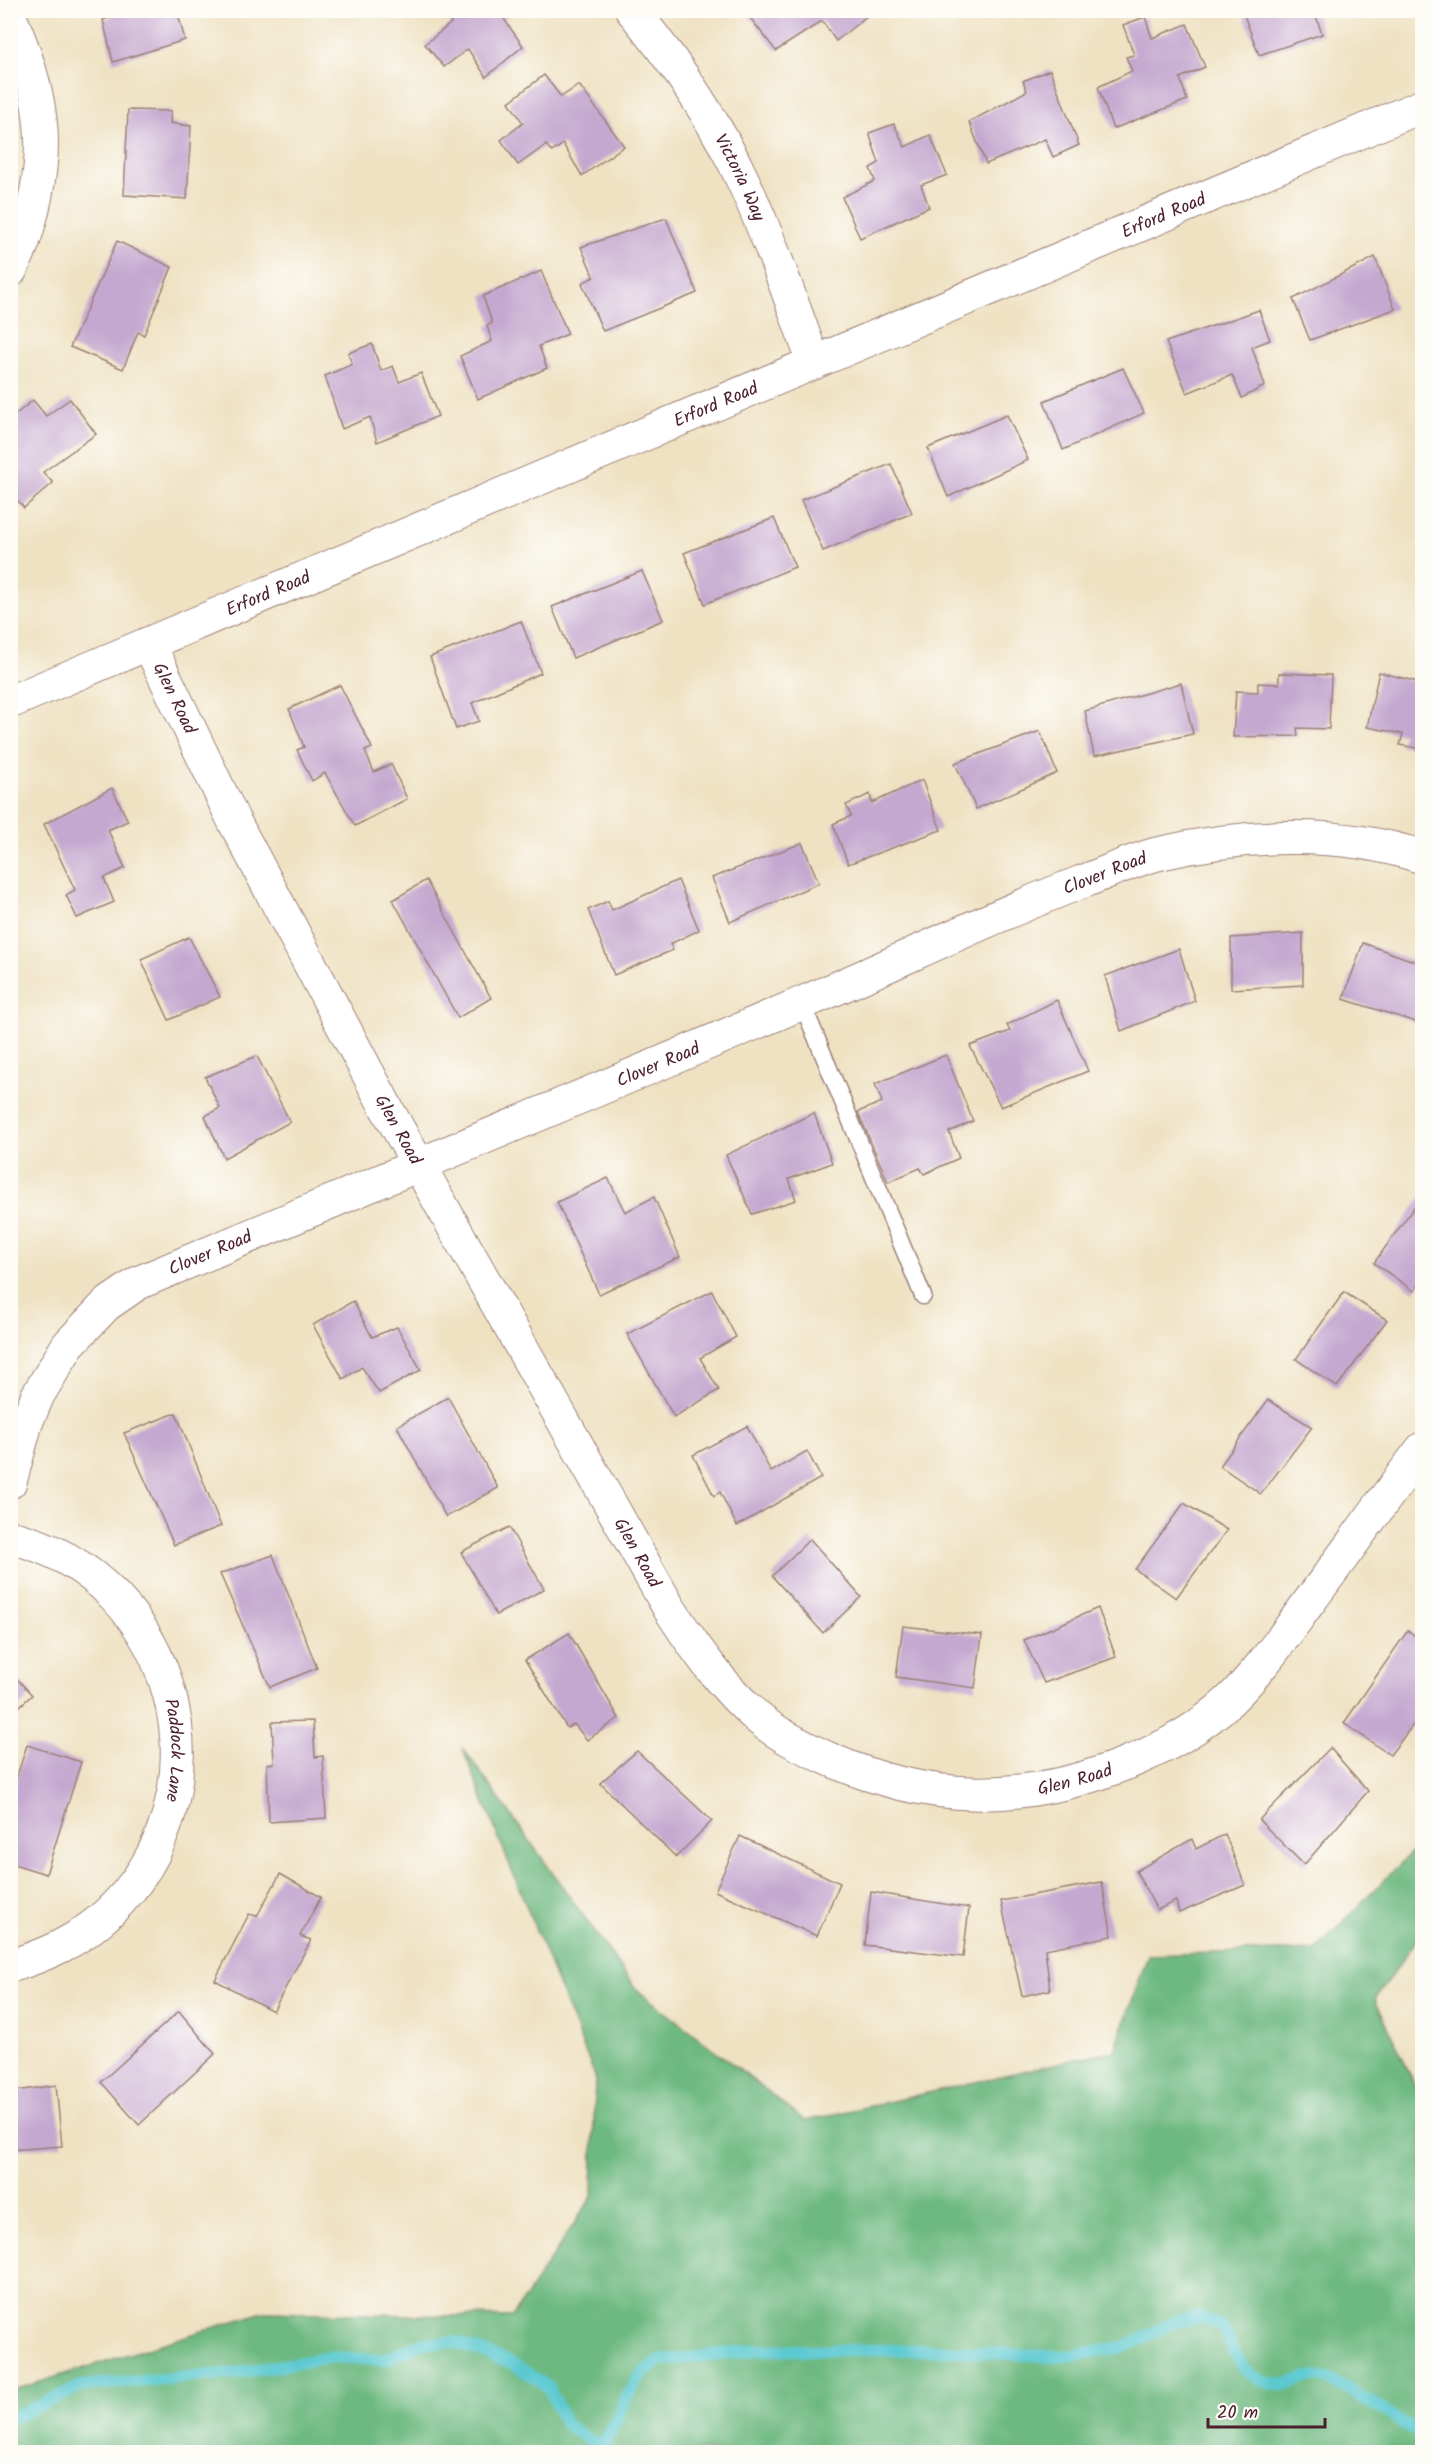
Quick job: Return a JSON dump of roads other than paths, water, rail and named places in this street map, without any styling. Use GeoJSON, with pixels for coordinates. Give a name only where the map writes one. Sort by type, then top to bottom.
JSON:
{"type":"FeatureCollection","features":[{"type":"Feature","properties":{"kind":"street","name":"Victoria Way"},"geometry":{"type":"LineString","coordinates":[[632,10],[652,34],[708,115],[743,181],[770,243],[814,363]]}},
{"type":"Feature","properties":{"kind":"street"},"geometry":{"type":"LineString","coordinates":[[10,17],[23,47],[40,119],[41,160],[31,216],[10,271]]}},
{"type":"Feature","properties":{"kind":"street","name":"Erford Road"},"geometry":{"type":"LineString","coordinates":[[10,702],[1422,105]]}},
{"type":"Feature","properties":{"kind":"street","name":"Glen Road"},"geometry":{"type":"LineString","coordinates":[[149,644],[234,821],[382,1099],[669,1608],[694,1646],[727,1688],[759,1719],[809,1750],[852,1769],[898,1783],[958,1793],[1000,1794],[1036,1790],[1097,1775],[1160,1750],[1193,1731],[1230,1700],[1270,1654],[1422,1449]]}},
{"type":"Feature","properties":{"kind":"street","name":"Clover Road"},"geometry":{"type":"LineString","coordinates":[[10,1482],[26,1423],[38,1395],[68,1345],[106,1305],[138,1283],[802,1003],[1046,896],[1153,855],[1209,844],[1297,837],[1344,840],[1422,857]]}},
{"type":"Feature","properties":{"kind":"street","name":"Paddock Lane"},"geometry":{"type":"LineString","coordinates":[[10,1537],[34,1542],[68,1558],[98,1579],[132,1614],[158,1656],[166,1678],[177,1727],[177,1775],[170,1812],[157,1846],[139,1878],[107,1915],[78,1937],[46,1955],[10,1966]]}},
{"type":"Feature","properties":{"kind":"lane"},"geometry":{"type":"LineString","coordinates":[[802,1003],[923,1296]]}},
{"type":"Feature","properties":{"kind":"waterway"},"geometry":{"type":"LineString","coordinates":[[10,2419],[82,2386],[237,2373],[331,2357],[384,2360],[421,2343],[455,2342],[514,2364],[549,2388],[565,2424],[592,2442],[600,2444],[607,2439],[626,2398],[643,2372],[660,2361],[757,2350],[942,2350],[1060,2357],[1124,2347],[1175,2322],[1200,2317],[1222,2326],[1238,2359],[1253,2376],[1262,2381],[1274,2384],[1288,2383],[1313,2376],[1325,2378],[1355,2393],[1422,2435]]}}]}
